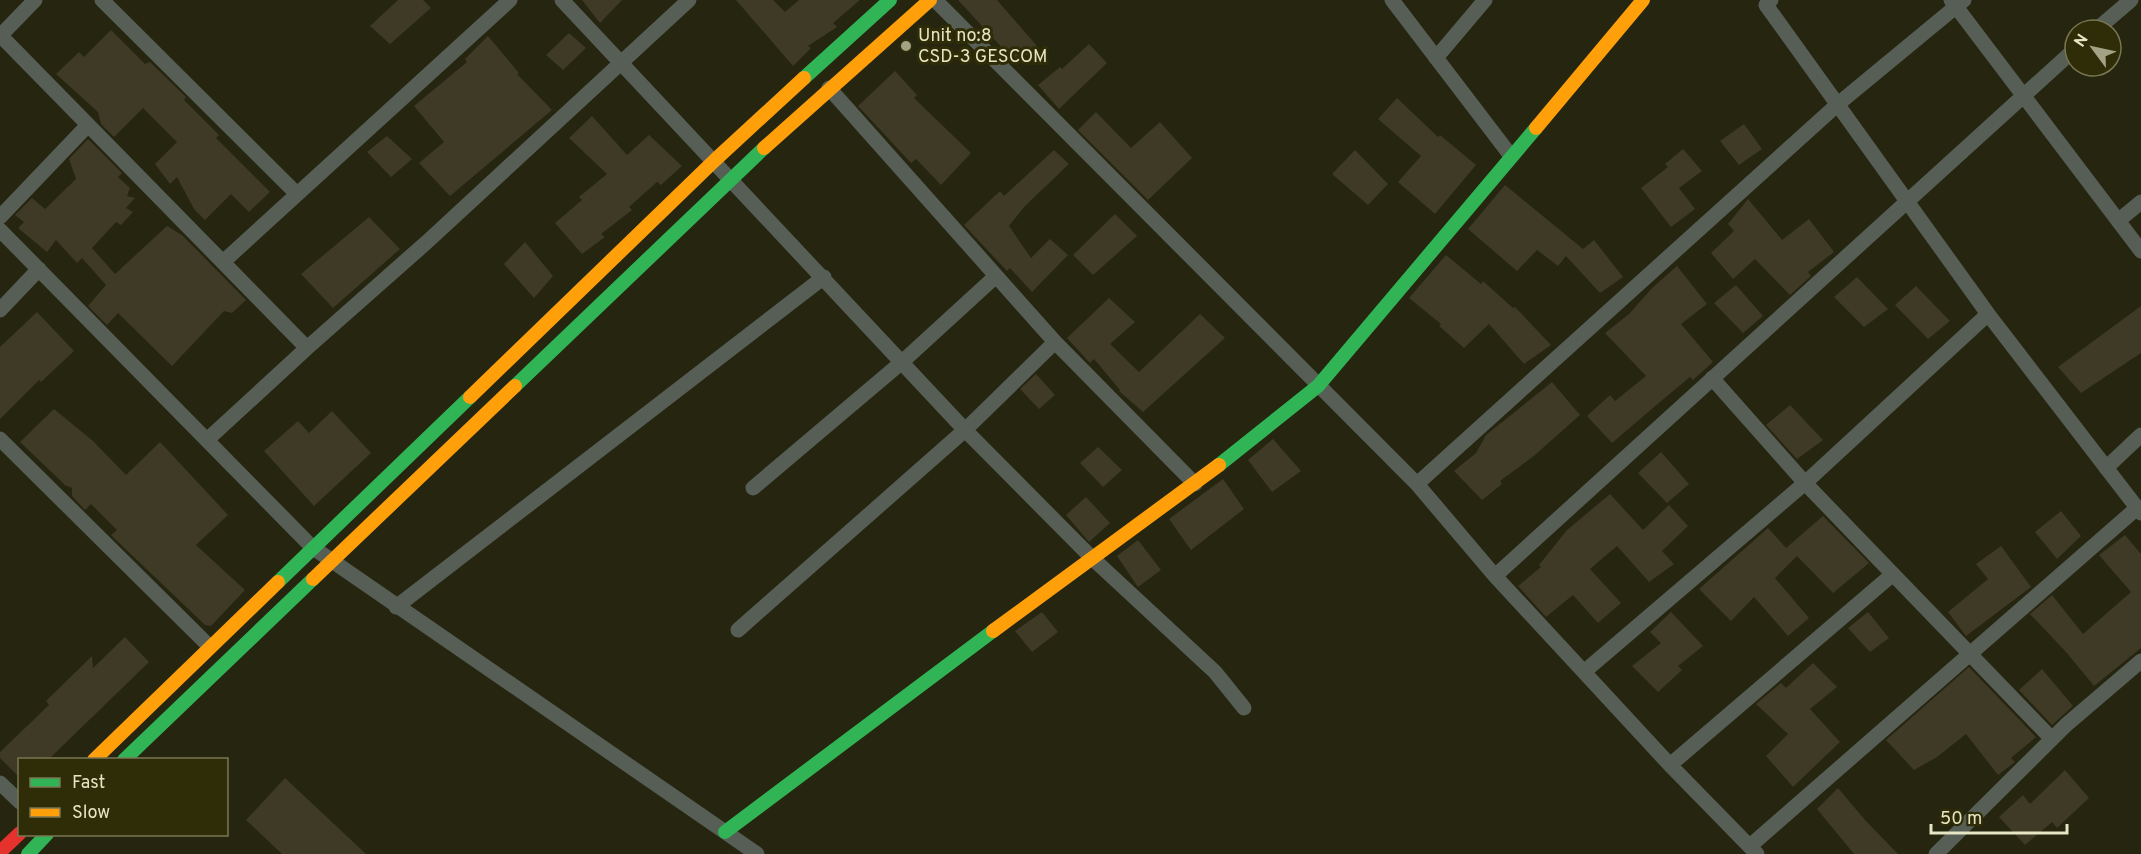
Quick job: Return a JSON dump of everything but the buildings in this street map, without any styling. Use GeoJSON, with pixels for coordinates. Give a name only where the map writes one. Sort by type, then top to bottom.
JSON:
{"type":"FeatureCollection","features":[{"type":"Feature","properties":{"kind":"street"},"geometry":{"type":"LineString","coordinates":[[35,0],[0,35],[307,348]]}},
{"type":"Feature","properties":{"kind":"street"},"geometry":{"type":"LineString","coordinates":[[102,0],[297,194]]}},
{"type":"Feature","properties":{"kind":"street"},"geometry":{"type":"LineString","coordinates":[[223,262],[510,0]]}},
{"type":"Feature","properties":{"kind":"street"},"geometry":{"type":"LineString","coordinates":[[562,0],[732,178],[965,430],[1091,557],[1207,664],[1244,708]]}},
{"type":"Feature","properties":{"kind":"street"},"geometry":{"type":"LineString","coordinates":[[208,439],[622,64],[689,0]]}},
{"type":"Feature","properties":{"kind":"street"},"geometry":{"type":"LineString","coordinates":[[94,758],[715,160],[890,0]]}},
{"type":"Feature","properties":{"kind":"street"},"geometry":{"type":"LineString","coordinates":[[125,758],[732,178],[829,88],[930,0]]}},
{"type":"Feature","properties":{"kind":"street"},"geometry":{"type":"LineString","coordinates":[[935,0],[1418,484],[1495,576],[1670,765],[1753,850],[1971,654],[2139,510],[1988,314],[1767,2]]}},
{"type":"Feature","properties":{"kind":"street"},"geometry":{"type":"LineString","coordinates":[[1392,0],[1511,156]]}},
{"type":"Feature","properties":{"kind":"street"},"geometry":{"type":"LineString","coordinates":[[1436,58],[1485,0]]}},
{"type":"Feature","properties":{"kind":"street"},"geometry":{"type":"LineString","coordinates":[[725,832],[1091,557],[1195,484],[1318,386],[1643,0]]}},
{"type":"Feature","properties":{"kind":"street"},"geometry":{"type":"LineString","coordinates":[[2110,18],[2131,0]]}},
{"type":"Feature","properties":{"kind":"street"},"geometry":{"type":"LineString","coordinates":[[1418,484],[1838,104],[1957,2],[2141,251]]}},
{"type":"Feature","properties":{"kind":"street"},"geometry":{"type":"LineString","coordinates":[[1495,576],[2063,59]]}},
{"type":"Feature","properties":{"kind":"street"},"geometry":{"type":"LineString","coordinates":[[829,88],[1055,342],[1195,484]]}},
{"type":"Feature","properties":{"kind":"street"},"geometry":{"type":"LineString","coordinates":[[0,217],[88,125]]}},
{"type":"Feature","properties":{"kind":"street"},"geometry":{"type":"LineString","coordinates":[[2118,220],[2141,202]]}},
{"type":"Feature","properties":{"kind":"street"},"geometry":{"type":"LineString","coordinates":[[0,230],[312,547],[757,854]]}},
{"type":"Feature","properties":{"kind":"street"},"geometry":{"type":"LineString","coordinates":[[0,310],[39,270]]}},
{"type":"Feature","properties":{"kind":"street"},"geometry":{"type":"LineString","coordinates":[[753,488],[902,362],[996,276]]}},
{"type":"Feature","properties":{"kind":"street"},"geometry":{"type":"LineString","coordinates":[[396,607],[824,278]]}},
{"type":"Feature","properties":{"kind":"street"},"geometry":{"type":"LineString","coordinates":[[1585,671],[1805,483],[1988,314]]}},
{"type":"Feature","properties":{"kind":"street"},"geometry":{"type":"LineString","coordinates":[[738,630],[965,430],[1055,342]]}},
{"type":"Feature","properties":{"kind":"street"},"geometry":{"type":"LineString","coordinates":[[1712,378],[1805,483],[2052,739]]}},
{"type":"Feature","properties":{"kind":"street"},"geometry":{"type":"LineString","coordinates":[[2106,468],[2141,435]]}},
{"type":"Feature","properties":{"kind":"street"},"geometry":{"type":"LineString","coordinates":[[0,439],[209,646]]}},
{"type":"Feature","properties":{"kind":"street"},"geometry":{"type":"LineString","coordinates":[[1670,765],[1893,574]]}},
{"type":"Feature","properties":{"kind":"street"},"geometry":{"type":"LineString","coordinates":[[1936,854],[2052,739],[2141,661]]}},
{"type":"Feature","properties":{"kind":"street"},"geometry":{"type":"LineString","coordinates":[[0,783],[18,800]]}},
{"type":"Feature","properties":{"kind":"street"},"geometry":{"type":"LineString","coordinates":[[0,852],[18,834]]}},
{"type":"Feature","properties":{"kind":"street"},"geometry":{"type":"LineString","coordinates":[[28,854],[45,836]]}},
{"type":"Feature","properties":{"kind":"traffic: fast"},"geometry":{"type":"LineString","coordinates":[[804,78],[890,0]]}},
{"type":"Feature","properties":{"kind":"traffic: fast"},"geometry":{"type":"LineString","coordinates":[[1219,465],[1318,386],[1536,128]]}},
{"type":"Feature","properties":{"kind":"traffic: fast"},"geometry":{"type":"LineString","coordinates":[[515,386],[764,148]]}},
{"type":"Feature","properties":{"kind":"traffic: fast"},"geometry":{"type":"LineString","coordinates":[[278,582],[470,397]]}},
{"type":"Feature","properties":{"kind":"traffic: fast"},"geometry":{"type":"LineString","coordinates":[[126,758],[313,579]]}},
{"type":"Feature","properties":{"kind":"traffic: fast"},"geometry":{"type":"LineString","coordinates":[[725,832],[993,631]]}},
{"type":"Feature","properties":{"kind":"traffic: fast"},"geometry":{"type":"LineString","coordinates":[[28,854],[45,836]]}},
{"type":"Feature","properties":{"kind":"traffic: slow"},"geometry":{"type":"LineString","coordinates":[[764,148],[930,0]]}},
{"type":"Feature","properties":{"kind":"traffic: slow"},"geometry":{"type":"LineString","coordinates":[[1536,128],[1643,0]]}},
{"type":"Feature","properties":{"kind":"traffic: slow"},"geometry":{"type":"LineString","coordinates":[[470,397],[715,160],[804,78]]}},
{"type":"Feature","properties":{"kind":"traffic: slow"},"geometry":{"type":"LineString","coordinates":[[313,579],[515,386]]}},
{"type":"Feature","properties":{"kind":"traffic: slow"},"geometry":{"type":"LineString","coordinates":[[993,631],[1219,465]]}},
{"type":"Feature","properties":{"kind":"traffic: slow"},"geometry":{"type":"LineString","coordinates":[[96,758],[278,582]]}},
{"type":"Feature","properties":{"kind":"traffic: jam"},"geometry":{"type":"LineString","coordinates":[[0,852],[18,835]]}},
{"type":"Feature","properties":{"kind":"place","name":"Unit no:8 CSD-3 GESCOM"},"geometry":{"type":"Point","coordinates":[906,46]}}]}
